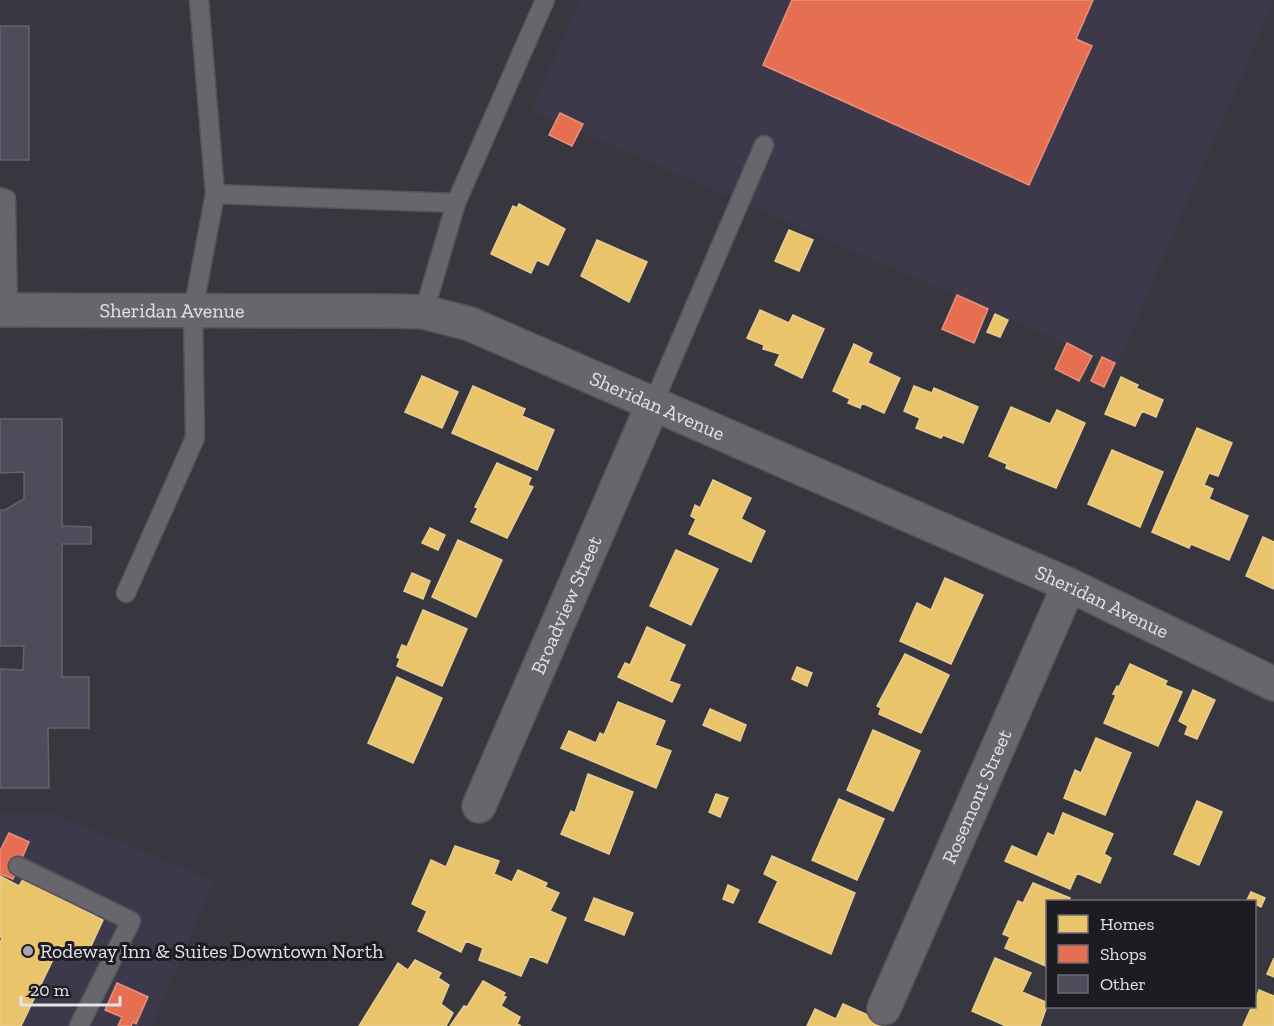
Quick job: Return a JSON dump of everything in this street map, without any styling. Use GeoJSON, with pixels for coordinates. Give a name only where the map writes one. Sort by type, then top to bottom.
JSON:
{"type":"FeatureCollection","features":[{"type":"Feature","properties":{"kind":"street","name":"Sheridan Avenue"},"geometry":{"type":"LineString","coordinates":[[4,310],[424,312],[470,324],[1069,585],[1274,684]]}},
{"type":"Feature","properties":{"kind":"street","name":"Broadview Street"},"geometry":{"type":"LineString","coordinates":[[479,806],[653,404]]}},
{"type":"Feature","properties":{"kind":"street","name":"Rosemont Street"},"geometry":{"type":"LineString","coordinates":[[884,1008],[1069,585]]}},
{"type":"Feature","properties":{"kind":"lane"},"geometry":{"type":"LineString","coordinates":[[126,593],[195,438],[193,311],[215,194],[199,0]]}},
{"type":"Feature","properties":{"kind":"lane"},"geometry":{"type":"LineString","coordinates":[[424,312],[456,203],[545,0]]}},
{"type":"Feature","properties":{"kind":"lane"},"geometry":{"type":"LineString","coordinates":[[653,404],[764,145]]}},
{"type":"Feature","properties":{"kind":"lane"},"geometry":{"type":"LineString","coordinates":[[215,194],[456,203]]}},
{"type":"Feature","properties":{"kind":"lane"},"geometry":{"type":"LineString","coordinates":[[0,197],[6,199],[4,310]]}},
{"type":"Feature","properties":{"kind":"lane"},"geometry":{"type":"LineString","coordinates":[[18,866],[131,921],[79,1026]]}},
{"type":"Feature","properties":{"kind":"shaded area"},"geometry":{"type":"Polygon","coordinates":[[[580,0],[1274,0],[1117,366],[531,110],[580,0]]]}},
{"type":"Feature","properties":{"kind":"shaded area"},"geometry":{"type":"Polygon","coordinates":[[[0,812],[54,814],[214,881],[152,1026],[0,1026],[0,812]]]}},
{"type":"Feature","properties":{"kind":"building: Homes"},"geometry":{"type":"Polygon","coordinates":[[[519,204],[565,229],[548,265],[537,260],[531,273],[491,254],[513,206],[517,208],[519,204]]]}},
{"type":"Feature","properties":{"kind":"building: Homes"},"geometry":{"type":"Polygon","coordinates":[[[789,230],[813,240],[799,271],[775,261],[789,230]]]}},
{"type":"Feature","properties":{"kind":"building: Homes"},"geometry":{"type":"Polygon","coordinates":[[[597,240],[647,262],[629,302],[581,276],[597,240]]]}},
{"type":"Feature","properties":{"kind":"building: Homes"},"geometry":{"type":"Polygon","coordinates":[[[760,310],[789,323],[793,315],[824,329],[802,378],[775,365],[780,354],[763,349],[764,345],[747,338],[760,310]]]}},
{"type":"Feature","properties":{"kind":"building: Homes"},"geometry":{"type":"Polygon","coordinates":[[[995,314],[1008,320],[1000,337],[987,332],[995,314]]]}},
{"type":"Feature","properties":{"kind":"building: Homes"},"geometry":{"type":"Polygon","coordinates":[[[854,344],[872,353],[868,363],[900,378],[884,413],[862,403],[860,408],[848,403],[850,399],[833,391],[854,344]]]}},
{"type":"Feature","properties":{"kind":"building: Homes"},"geometry":{"type":"Polygon","coordinates":[[[422,376],[458,392],[442,428],[405,412],[422,376]]]}},
{"type":"Feature","properties":{"kind":"building: Homes"},"geometry":{"type":"Polygon","coordinates":[[[1121,377],[1138,385],[1136,388],[1163,400],[1156,417],[1142,411],[1135,426],[1105,414],[1121,377]]]}},
{"type":"Feature","properties":{"kind":"building: Homes"},"geometry":{"type":"Polygon","coordinates":[[[473,386],[525,409],[522,416],[554,430],[537,470],[452,433],[473,386]]]}},
{"type":"Feature","properties":{"kind":"building: Homes"},"geometry":{"type":"Polygon","coordinates":[[[914,386],[932,393],[934,388],[978,407],[963,443],[943,435],[941,438],[916,428],[920,418],[904,411],[914,386]]]}},
{"type":"Feature","properties":{"kind":"building: Homes"},"geometry":{"type":"Polygon","coordinates":[[[1011,407],[1050,424],[1057,410],[1085,423],[1056,488],[1006,468],[1007,464],[989,456],[1011,407]]]}},
{"type":"Feature","properties":{"kind":"building: Homes"},"geometry":{"type":"Polygon","coordinates":[[[1197,428],[1232,443],[1218,476],[1209,473],[1204,485],[1213,489],[1209,499],[1248,516],[1229,560],[1191,544],[1189,548],[1152,532],[1197,428]]]}},
{"type":"Feature","properties":{"kind":"building: Homes"},"geometry":{"type":"Polygon","coordinates":[[[1112,450],[1163,472],[1140,527],[1088,504],[1112,450]]]}},
{"type":"Feature","properties":{"kind":"building: Homes"},"geometry":{"type":"Polygon","coordinates":[[[497,463],[531,478],[528,485],[533,487],[507,538],[471,522],[478,508],[475,507],[497,463]]]}},
{"type":"Feature","properties":{"kind":"building: Homes"},"geometry":{"type":"Polygon","coordinates":[[[713,480],[751,498],[741,519],[765,531],[751,562],[689,534],[696,519],[691,516],[695,505],[700,508],[713,480]]]}},
{"type":"Feature","properties":{"kind":"building: Homes"},"geometry":{"type":"Polygon","coordinates":[[[430,528],[445,535],[438,550],[422,543],[430,528]]]}},
{"type":"Feature","properties":{"kind":"building: Homes"},"geometry":{"type":"Polygon","coordinates":[[[1263,537],[1274,542],[1274,589],[1246,576],[1263,537]]]}},
{"type":"Feature","properties":{"kind":"building: Homes"},"geometry":{"type":"Polygon","coordinates":[[[458,540],[502,560],[476,617],[432,597],[458,540]]]}},
{"type":"Feature","properties":{"kind":"building: Homes"},"geometry":{"type":"Polygon","coordinates":[[[676,550],[718,569],[691,625],[650,606],[676,550]]]}},
{"type":"Feature","properties":{"kind":"building: Homes"},"geometry":{"type":"Polygon","coordinates":[[[412,573],[430,581],[423,599],[404,591],[412,573]]]}},
{"type":"Feature","properties":{"kind":"building: Homes"},"geometry":{"type":"Polygon","coordinates":[[[945,578],[983,595],[951,664],[900,641],[917,603],[931,610],[945,578]]]}},
{"type":"Feature","properties":{"kind":"building: Homes"},"geometry":{"type":"Polygon","coordinates":[[[423,610],[467,629],[442,686],[397,666],[400,659],[397,657],[402,645],[407,647],[423,610]]]}},
{"type":"Feature","properties":{"kind":"building: Homes"},"geometry":{"type":"Polygon","coordinates":[[[647,627],[685,645],[669,681],[680,685],[672,702],[618,677],[625,663],[630,665],[647,627]]]}},
{"type":"Feature","properties":{"kind":"building: Homes"},"geometry":{"type":"Polygon","coordinates":[[[905,654],[949,675],[921,733],[879,714],[881,708],[877,706],[905,654]]]}},
{"type":"Feature","properties":{"kind":"building: Homes"},"geometry":{"type":"Polygon","coordinates":[[[1130,664],[1167,681],[1165,685],[1182,692],[1158,746],[1104,723],[1116,695],[1113,694],[1130,664]]]}},
{"type":"Feature","properties":{"kind":"building: Homes"},"geometry":{"type":"Polygon","coordinates":[[[797,667],[812,673],[807,686],[792,679],[797,667]]]}},
{"type":"Feature","properties":{"kind":"building: Homes"},"geometry":{"type":"Polygon","coordinates":[[[397,677],[442,698],[413,763],[368,743],[397,677]]]}},
{"type":"Feature","properties":{"kind":"building: Homes"},"geometry":{"type":"Polygon","coordinates":[[[1193,690],[1215,700],[1197,739],[1185,734],[1188,726],[1179,721],[1193,690]]]}},
{"type":"Feature","properties":{"kind":"building: Homes"},"geometry":{"type":"Polygon","coordinates":[[[618,702],[665,721],[655,745],[671,751],[656,788],[561,748],[569,731],[596,743],[600,733],[604,735],[618,702]]]}},
{"type":"Feature","properties":{"kind":"building: Homes"},"geometry":{"type":"Polygon","coordinates":[[[710,709],[746,725],[740,741],[703,725],[710,709]]]}},
{"type":"Feature","properties":{"kind":"building: Homes"},"geometry":{"type":"Polygon","coordinates":[[[873,730],[920,751],[893,811],[847,790],[873,730]]]}},
{"type":"Feature","properties":{"kind":"building: Homes"},"geometry":{"type":"Polygon","coordinates":[[[1096,738],[1131,753],[1105,815],[1064,798],[1075,770],[1081,773],[1096,738]]]}},
{"type":"Feature","properties":{"kind":"building: Homes"},"geometry":{"type":"Polygon","coordinates":[[[588,774],[633,792],[609,854],[561,834],[571,811],[575,813],[588,774]]]}},
{"type":"Feature","properties":{"kind":"building: Homes"},"geometry":{"type":"Polygon","coordinates":[[[716,794],[728,798],[720,817],[709,812],[716,794]]]}},
{"type":"Feature","properties":{"kind":"building: Homes"},"geometry":{"type":"Polygon","coordinates":[[[839,799],[884,819],[857,880],[812,860],[839,799]]]}},
{"type":"Feature","properties":{"kind":"building: Homes"},"geometry":{"type":"Polygon","coordinates":[[[1197,801],[1222,812],[1199,865],[1174,854],[1197,801]]]}},
{"type":"Feature","properties":{"kind":"building: Homes"},"geometry":{"type":"Polygon","coordinates":[[[1063,813],[1113,834],[1104,854],[1111,858],[1100,883],[1077,873],[1070,889],[1005,861],[1012,846],[1037,857],[1048,833],[1054,836],[1063,813]]]}},
{"type":"Feature","properties":{"kind":"building: Homes"},"geometry":{"type":"Polygon","coordinates":[[[455,846],[499,861],[494,874],[512,882],[518,870],[547,883],[545,887],[559,893],[550,911],[566,918],[547,963],[530,956],[521,976],[479,960],[483,948],[466,941],[461,952],[418,931],[427,911],[412,904],[431,860],[446,867],[455,846]]]}},
{"type":"Feature","properties":{"kind":"building: Homes"},"geometry":{"type":"Polygon","coordinates":[[[772,856],[855,893],[831,954],[759,922],[778,881],[764,874],[772,856]]]}},
{"type":"Feature","properties":{"kind":"building: Homes","name":"Rodeway Inn & Suites Downtown North"},"geometry":{"type":"Polygon","coordinates":[[[0,876],[19,886],[23,879],[103,920],[86,957],[60,945],[21,1026],[0,1026],[0,943],[2,938],[0,937],[0,876]]]}},
{"type":"Feature","properties":{"kind":"building: Homes"},"geometry":{"type":"Polygon","coordinates":[[[1033,883],[1070,898],[1070,900],[1046,900],[1046,966],[1005,948],[1010,937],[1003,934],[1018,901],[1023,903],[1033,883]]]}},
{"type":"Feature","properties":{"kind":"building: Homes"},"geometry":{"type":"Polygon","coordinates":[[[728,885],[739,890],[733,903],[723,899],[728,885]]]}},
{"type":"Feature","properties":{"kind":"building: Homes"},"geometry":{"type":"Polygon","coordinates":[[[1251,892],[1265,898],[1261,907],[1256,904],[1256,900],[1247,900],[1251,892]]]}},
{"type":"Feature","properties":{"kind":"building: Homes"},"geometry":{"type":"Polygon","coordinates":[[[594,898],[633,913],[624,935],[585,920],[594,898]]]}},
{"type":"Feature","properties":{"kind":"building: Homes"},"geometry":{"type":"Polygon","coordinates":[[[995,958],[1031,973],[1022,992],[1046,1002],[1040,1026],[1006,1026],[972,1011],[995,958]]]}},
{"type":"Feature","properties":{"kind":"building: Homes"},"geometry":{"type":"Polygon","coordinates":[[[1274,958],[1274,977],[1267,974],[1274,958]]]}},
{"type":"Feature","properties":{"kind":"building: Homes"},"geometry":{"type":"Polygon","coordinates":[[[415,960],[441,973],[438,978],[449,985],[441,1004],[453,1013],[446,1026],[359,1026],[398,963],[408,970],[415,960]]]}},
{"type":"Feature","properties":{"kind":"building: Homes"},"geometry":{"type":"Polygon","coordinates":[[[483,981],[505,993],[503,996],[506,997],[501,1006],[520,1017],[517,1024],[521,1026],[450,1026],[464,1006],[467,1007],[483,981]]]}},
{"type":"Feature","properties":{"kind":"building: Homes"},"geometry":{"type":"Polygon","coordinates":[[[1259,990],[1274,996],[1274,1026],[1243,1026],[1251,1008],[1256,1008],[1259,990]]]}},
{"type":"Feature","properties":{"kind":"building: Homes"},"geometry":{"type":"Polygon","coordinates":[[[843,1004],[886,1023],[884,1026],[807,1026],[815,1009],[836,1019],[843,1004]]]}},
{"type":"Feature","properties":{"kind":"building: Shops"},"geometry":{"type":"Polygon","coordinates":[[[792,0],[1093,0],[1076,39],[1092,46],[1029,185],[763,65],[792,0]]]}},
{"type":"Feature","properties":{"kind":"building: Shops"},"geometry":{"type":"Polygon","coordinates":[[[560,113],[583,124],[572,146],[549,135],[560,113]]]}},
{"type":"Feature","properties":{"kind":"building: Shops"},"geometry":{"type":"Polygon","coordinates":[[[957,295],[988,309],[974,343],[942,329],[957,295]]]}},
{"type":"Feature","properties":{"kind":"building: Shops"},"geometry":{"type":"Polygon","coordinates":[[[1067,343],[1092,356],[1079,381],[1055,369],[1067,343]]]}},
{"type":"Feature","properties":{"kind":"building: Shops"},"geometry":{"type":"Polygon","coordinates":[[[1102,357],[1115,363],[1104,387],[1091,381],[1102,357]]]}},
{"type":"Feature","properties":{"kind":"building: Shops"},"geometry":{"type":"Polygon","coordinates":[[[9,833],[29,842],[13,879],[0,874],[0,851],[9,833]]]}},
{"type":"Feature","properties":{"kind":"building: Shops"},"geometry":{"type":"Polygon","coordinates":[[[117,983],[148,997],[136,1024],[133,1022],[131,1026],[118,1026],[122,1017],[105,1010],[117,983]]]}},
{"type":"Feature","properties":{"kind":"building: Other"},"geometry":{"type":"Polygon","coordinates":[[[0,26],[29,26],[29,160],[0,160],[0,26]]]}},
{"type":"Feature","properties":{"kind":"building: Other"},"geometry":{"type":"Polygon","coordinates":[[[0,419],[62,419],[62,526],[91,527],[91,544],[62,544],[62,677],[89,677],[89,728],[48,728],[49,788],[0,788],[0,669],[23,670],[24,646],[0,646],[0,510],[5,510],[24,499],[24,472],[0,473],[0,419]]]}},
{"type":"Feature","properties":{"kind":"place","name":"Rodeway Inn & Suites Downtown North"},"geometry":{"type":"Point","coordinates":[28,951]}}]}
